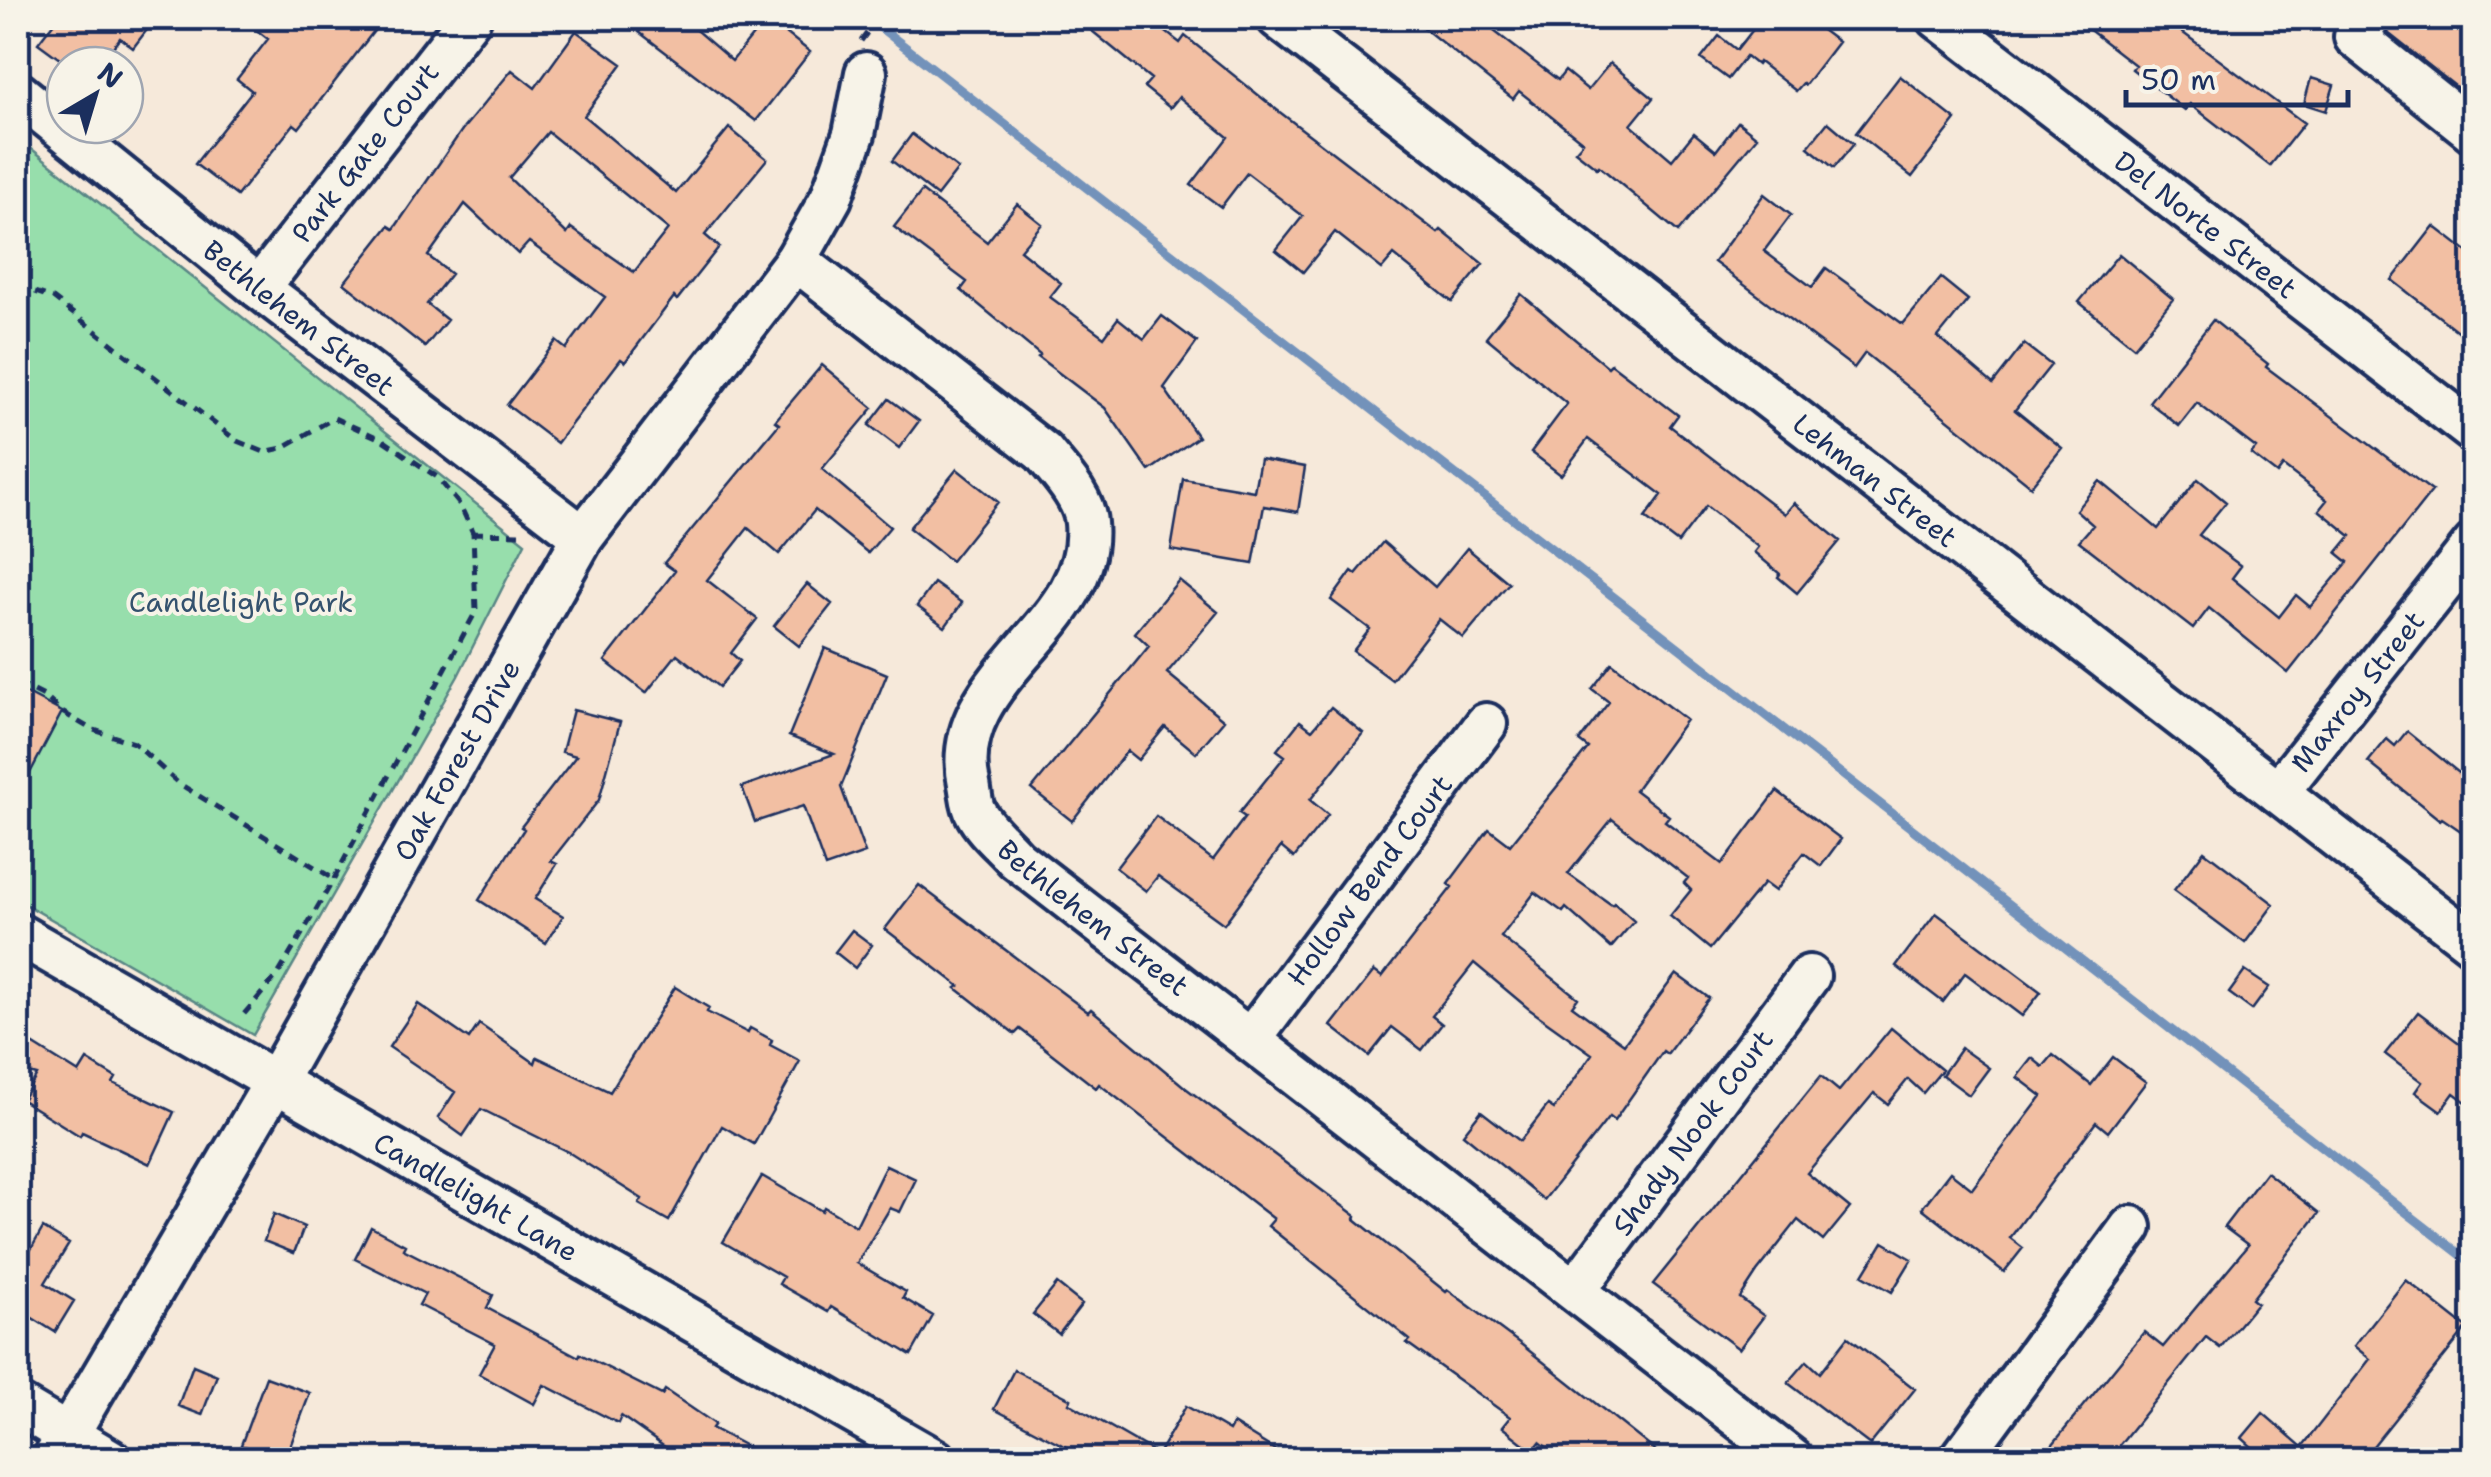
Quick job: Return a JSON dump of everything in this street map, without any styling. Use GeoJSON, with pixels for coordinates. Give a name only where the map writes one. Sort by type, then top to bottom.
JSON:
{"type":"FeatureCollection","features":[{"type":"Feature","properties":{"kind":"street","name":"Park Gate Court"},"geometry":{"type":"LineString","coordinates":[[259,288],[470,18]]}},
{"type":"Feature","properties":{"kind":"street","name":"Lehman Street"},"geometry":{"type":"LineString","coordinates":[[1278,18],[2474,944]]}},
{"type":"Feature","properties":{"kind":"street","name":"Del Norte Street"},"geometry":{"type":"LineString","coordinates":[[1938,18],[2474,432]]}},
{"type":"Feature","properties":{"kind":"street"},"geometry":{"type":"LineString","coordinates":[[2370,18],[2354,37],[2474,132]]}},
{"type":"Feature","properties":{"kind":"street","name":"Oak Forest Drive"},"geometry":{"type":"LineString","coordinates":[[60,1447],[275,1082],[583,537],[796,260],[831,198],[854,134],[859,63]]}},
{"type":"Feature","properties":{"kind":"street","name":"Bethlehem Street"},"geometry":{"type":"LineString","coordinates":[[18,93],[259,288],[583,537]]}},
{"type":"Feature","properties":{"kind":"street","name":"Bethlehem Street"},"geometry":{"type":"LineString","coordinates":[[796,260],[1043,452],[1072,489],[1087,521],[1082,563],[1072,591],[987,696],[971,729],[966,770],[975,813],[1016,859],[1794,1460]]}},
{"type":"Feature","properties":{"kind":"street","name":"Maxroy Street"},"geometry":{"type":"LineString","coordinates":[[2278,792],[2474,544]]}},
{"type":"Feature","properties":{"kind":"street","name":"Hollow Bend Court"},"geometry":{"type":"LineString","coordinates":[[1252,1038],[1486,724]]}},
{"type":"Feature","properties":{"kind":"street","name":"Candlelight Lane"},"geometry":{"type":"LineString","coordinates":[[18,934],[935,1460]]}},
{"type":"Feature","properties":{"kind":"street","name":"Shady Nook Court"},"geometry":{"type":"LineString","coordinates":[[1576,1289],[1809,976]]}},
{"type":"Feature","properties":{"kind":"street"},"geometry":{"type":"LineString","coordinates":[[1960,1460],[2131,1227]]}},
{"type":"Feature","properties":{"kind":"street"},"geometry":{"type":"LineString","coordinates":[[18,1405],[60,1447],[110,1460]]}},
{"type":"Feature","properties":{"kind":"path"},"geometry":{"type":"LineString","coordinates":[[859,63],[878,18]]}},
{"type":"Feature","properties":{"kind":"path"},"geometry":{"type":"LineString","coordinates":[[18,286],[54,298],[237,441],[264,452],[282,448],[334,418],[382,440],[436,477],[460,505],[473,533],[476,611],[334,879],[279,973],[240,1018],[224,1052]]}},
{"type":"Feature","properties":{"kind":"path"},"geometry":{"type":"LineString","coordinates":[[18,610],[32,617]]}},
{"type":"Feature","properties":{"kind":"path"},"geometry":{"type":"LineString","coordinates":[[18,684],[44,696],[91,730],[134,743],[178,783],[334,879]]}},
{"type":"Feature","properties":{"kind":"green space","name":"Candlelight Park"},"geometry":{"type":"Polygon","coordinates":[[[18,138],[525,543],[458,676],[253,1035],[18,900],[18,138]]]}},
{"type":"Feature","properties":{"kind":"building"},"geometry":{"type":"Polygon","coordinates":[[[57,18],[156,18],[135,45],[120,38],[115,45],[45,45],[45,48],[38,43],[57,18]]]}},
{"type":"Feature","properties":{"kind":"building"},"geometry":{"type":"Polygon","coordinates":[[[241,18],[384,18],[299,128],[294,124],[237,196],[195,164],[252,91],[237,79],[268,39],[241,18]]]}},
{"type":"Feature","properties":{"kind":"building"},"geometry":{"type":"Polygon","coordinates":[[[650,18],[682,18],[732,61],[767,18],[810,52],[756,121],[639,32],[650,18]]]}},
{"type":"Feature","properties":{"kind":"building"},"geometry":{"type":"Polygon","coordinates":[[[1076,18],[1148,18],[1180,43],[1185,36],[1483,264],[1452,302],[1394,255],[1382,269],[1335,232],[1303,272],[1276,250],[1303,216],[1247,173],[1221,207],[1191,185],[1228,137],[1179,97],[1170,108],[1144,87],[1151,79],[1076,18]]]}},
{"type":"Feature","properties":{"kind":"building"},"geometry":{"type":"Polygon","coordinates":[[[1411,18],[1505,18],[1494,31],[1558,80],[1565,71],[1588,90],[1610,63],[1653,98],[1631,125],[1672,160],[1694,133],[1716,151],[1738,122],[1757,137],[1678,232],[1599,166],[1575,151],[1583,142],[1519,91],[1513,99],[1411,18]]]}},
{"type":"Feature","properties":{"kind":"building"},"geometry":{"type":"Polygon","coordinates":[[[1762,18],[1806,18],[1838,42],[1796,91],[1746,56],[1728,79],[1701,59],[1719,36],[1737,50],[1762,18]]]}},
{"type":"Feature","properties":{"kind":"building"},"geometry":{"type":"Polygon","coordinates":[[[2074,18],[2163,18],[2304,123],[2270,166],[2190,104],[2185,110],[2074,18]]]}},
{"type":"Feature","properties":{"kind":"building"},"geometry":{"type":"Polygon","coordinates":[[[2393,18],[2474,18],[2474,101],[2388,33],[2393,18]]]}},
{"type":"Feature","properties":{"kind":"building"},"geometry":{"type":"Polygon","coordinates":[[[576,31],[622,64],[584,116],[676,193],[729,128],[767,159],[705,235],[719,247],[677,300],[674,297],[625,362],[621,359],[557,443],[507,405],[556,341],[566,349],[605,297],[529,242],[518,254],[465,204],[428,256],[451,274],[427,304],[447,320],[425,347],[344,283],[389,226],[394,229],[462,130],[512,70],[535,88],[576,31]],[[548,132],[509,178],[567,234],[571,228],[634,272],[668,229],[548,132]]]}},
{"type":"Feature","properties":{"kind":"building"},"geometry":{"type":"Polygon","coordinates":[[[1900,76],[1956,120],[1912,177],[1856,133],[1900,76]]]}},
{"type":"Feature","properties":{"kind":"building"},"geometry":{"type":"Polygon","coordinates":[[[2311,78],[2334,85],[2326,111],[2304,104],[2311,78]]]}},
{"type":"Feature","properties":{"kind":"building"},"geometry":{"type":"Polygon","coordinates":[[[1828,122],[1854,144],[1834,168],[1808,147],[1828,122]]]}},
{"type":"Feature","properties":{"kind":"building"},"geometry":{"type":"Polygon","coordinates":[[[912,134],[958,169],[937,196],[892,161],[912,134]]]}},
{"type":"Feature","properties":{"kind":"building"},"geometry":{"type":"Polygon","coordinates":[[[922,191],[987,242],[1017,204],[1042,224],[1020,250],[1061,283],[1050,297],[1104,337],[1118,318],[1144,339],[1162,316],[1197,342],[1164,388],[1198,437],[1149,471],[1105,408],[1038,357],[961,290],[967,282],[894,227],[922,191]]]}},
{"type":"Feature","properties":{"kind":"building"},"geometry":{"type":"Polygon","coordinates":[[[1764,194],[1791,215],[1764,251],[1812,287],[1826,268],[1903,324],[1941,278],[1968,300],[1938,337],[1993,384],[2024,344],[2051,365],[2015,410],[2062,448],[2031,486],[1865,353],[1854,368],[1714,262],[1764,194]]]}},
{"type":"Feature","properties":{"kind":"building"},"geometry":{"type":"Polygon","coordinates":[[[2434,226],[2474,257],[2474,344],[2392,280],[2434,226]]]}},
{"type":"Feature","properties":{"kind":"building"},"geometry":{"type":"Polygon","coordinates":[[[2119,254],[2173,299],[2134,347],[2079,302],[2119,254]]]}},
{"type":"Feature","properties":{"kind":"building"},"geometry":{"type":"Polygon","coordinates":[[[1521,294],[1608,367],[1611,364],[1678,415],[1670,426],[1785,514],[1794,503],[1840,541],[1797,593],[1754,552],[1758,547],[1706,506],[1678,543],[1645,518],[1662,495],[1588,439],[1561,475],[1531,452],[1567,404],[1486,337],[1521,294]]]}},
{"type":"Feature","properties":{"kind":"building"},"geometry":{"type":"Polygon","coordinates":[[[2213,320],[2268,364],[2266,367],[2432,491],[2288,673],[2209,608],[2193,629],[2079,541],[2093,525],[2076,510],[2100,481],[2158,529],[2198,479],[2226,502],[2199,535],[2241,566],[2232,578],[2279,617],[2296,595],[2310,607],[2348,562],[2337,553],[2351,536],[2319,510],[2327,500],[2283,466],[2277,474],[2251,454],[2256,448],[2197,403],[2179,426],[2149,402],[2213,320]]]}},
{"type":"Feature","properties":{"kind":"building"},"geometry":{"type":"Polygon","coordinates":[[[822,365],[873,408],[822,469],[890,527],[868,553],[815,510],[779,554],[748,528],[707,580],[757,619],[731,653],[740,661],[719,687],[677,654],[646,693],[605,661],[675,571],[664,563],[779,424],[775,421],[822,365]]]}},
{"type":"Feature","properties":{"kind":"building"},"geometry":{"type":"Polygon","coordinates":[[[889,399],[919,421],[899,448],[869,425],[889,399]]]}},
{"type":"Feature","properties":{"kind":"building"},"geometry":{"type":"Polygon","coordinates":[[[1260,459],[1305,467],[1298,512],[1264,506],[1253,564],[1171,550],[1183,479],[1254,491],[1260,459]]]}},
{"type":"Feature","properties":{"kind":"building"},"geometry":{"type":"Polygon","coordinates":[[[957,469],[998,502],[951,561],[909,528],[957,469]]]}},
{"type":"Feature","properties":{"kind":"building"},"geometry":{"type":"Polygon","coordinates":[[[1383,542],[1435,587],[1467,548],[1509,583],[1463,638],[1439,619],[1392,680],[1353,651],[1370,629],[1331,600],[1352,571],[1356,574],[1383,542]]]}},
{"type":"Feature","properties":{"kind":"building"},"geometry":{"type":"Polygon","coordinates":[[[1179,580],[1218,612],[1167,673],[1224,720],[1196,753],[1165,727],[1138,760],[1127,751],[1072,821],[1032,789],[1149,646],[1135,633],[1179,580]]]}},
{"type":"Feature","properties":{"kind":"building"},"geometry":{"type":"Polygon","coordinates":[[[934,583],[962,603],[945,627],[917,606],[934,583]]]}},
{"type":"Feature","properties":{"kind":"building"},"geometry":{"type":"Polygon","coordinates":[[[807,584],[832,604],[799,646],[774,626],[807,584]]]}},
{"type":"Feature","properties":{"kind":"building"},"geometry":{"type":"Polygon","coordinates":[[[825,648],[887,674],[841,787],[865,853],[825,867],[803,806],[755,822],[742,787],[834,754],[789,736],[825,648]]]}},
{"type":"Feature","properties":{"kind":"building"},"geometry":{"type":"Polygon","coordinates":[[[1612,663],[1686,720],[1635,790],[1669,816],[1665,821],[1722,864],[1777,791],[1841,839],[1821,866],[1804,853],[1775,891],[1764,883],[1710,949],[1670,916],[1691,890],[1684,883],[1688,878],[1612,819],[1568,874],[1614,903],[1634,921],[1611,948],[1566,908],[1563,912],[1535,892],[1501,937],[1578,998],[1572,1006],[1624,1044],[1676,974],[1709,998],[1667,1054],[1663,1051],[1614,1121],[1609,1117],[1544,1200],[1463,1134],[1481,1111],[1520,1141],[1548,1105],[1554,1109],[1592,1054],[1474,963],[1432,1016],[1442,1024],[1422,1050],[1392,1027],[1369,1056],[1331,1026],[1374,971],[1382,977],[1452,887],[1448,884],[1489,829],[1510,845],[1588,748],[1579,741],[1609,702],[1592,689],[1612,663]]]}},
{"type":"Feature","properties":{"kind":"building"},"geometry":{"type":"Polygon","coordinates":[[[18,689],[62,712],[18,796],[18,689]]]}},
{"type":"Feature","properties":{"kind":"building"},"geometry":{"type":"Polygon","coordinates":[[[1331,707],[1363,733],[1310,800],[1328,815],[1294,858],[1281,847],[1224,924],[1158,876],[1146,891],[1116,868],[1156,816],[1213,860],[1245,817],[1239,813],[1285,756],[1277,750],[1300,721],[1312,730],[1331,707]]]}},
{"type":"Feature","properties":{"kind":"building"},"geometry":{"type":"Polygon","coordinates":[[[573,710],[620,722],[599,800],[551,861],[557,864],[535,899],[563,916],[546,943],[479,900],[524,829],[521,827],[576,756],[562,752],[573,710]]]}},
{"type":"Feature","properties":{"kind":"building"},"geometry":{"type":"Polygon","coordinates":[[[2407,731],[2474,785],[2474,840],[2440,820],[2368,762],[2387,739],[2395,746],[2407,731]]]}},
{"type":"Feature","properties":{"kind":"building"},"geometry":{"type":"Polygon","coordinates":[[[2204,851],[2274,904],[2245,943],[2174,890],[2204,851]]]}},
{"type":"Feature","properties":{"kind":"building"},"geometry":{"type":"Polygon","coordinates":[[[919,885],[1088,1012],[1091,1009],[1187,1089],[1356,1216],[1446,1292],[1522,1345],[1667,1460],[1563,1460],[1540,1442],[1533,1451],[1502,1427],[1510,1417],[1407,1343],[1410,1340],[1268,1226],[1274,1219],[1099,1084],[1096,1088],[1020,1029],[1015,1034],[885,929],[919,885]]]}},
{"type":"Feature","properties":{"kind":"building"},"geometry":{"type":"Polygon","coordinates":[[[1936,913],[2041,992],[2022,1016],[1965,973],[1943,1002],[1896,966],[1936,913]]]}},
{"type":"Feature","properties":{"kind":"building"},"geometry":{"type":"Polygon","coordinates":[[[852,930],[872,945],[855,968],[835,952],[852,930]]]}},
{"type":"Feature","properties":{"kind":"building"},"geometry":{"type":"Polygon","coordinates":[[[2245,971],[2269,987],[2252,1010],[2229,993],[2245,971]]]}},
{"type":"Feature","properties":{"kind":"building"},"geometry":{"type":"Polygon","coordinates":[[[675,987],[709,1008],[707,1012],[748,1033],[750,1028],[772,1040],[770,1045],[800,1061],[754,1144],[722,1126],[669,1221],[568,1152],[481,1109],[463,1136],[438,1118],[455,1092],[389,1047],[418,1004],[469,1039],[479,1024],[535,1063],[537,1057],[610,1092],[675,987]]]}},
{"type":"Feature","properties":{"kind":"building"},"geometry":{"type":"Polygon","coordinates":[[[2418,1012],[2474,1054],[2474,1108],[2454,1093],[2441,1111],[2415,1092],[2422,1082],[2385,1054],[2418,1012]]]}},
{"type":"Feature","properties":{"kind":"building"},"geometry":{"type":"Polygon","coordinates":[[[1891,1028],[1942,1070],[1923,1093],[1908,1079],[1888,1104],[1874,1093],[1807,1173],[1850,1208],[1823,1241],[1798,1220],[1757,1272],[1740,1298],[1764,1316],[1739,1349],[1653,1284],[1821,1076],[1839,1091],[1891,1028]]]}},
{"type":"Feature","properties":{"kind":"building"},"geometry":{"type":"Polygon","coordinates":[[[18,1035],[79,1073],[87,1060],[116,1078],[113,1083],[174,1112],[150,1164],[82,1132],[80,1136],[22,1100],[37,1075],[18,1070],[18,1035]]]}},
{"type":"Feature","properties":{"kind":"building"},"geometry":{"type":"Polygon","coordinates":[[[1961,1048],[1989,1068],[1969,1095],[1942,1075],[1961,1048]]]}},
{"type":"Feature","properties":{"kind":"building"},"geometry":{"type":"Polygon","coordinates":[[[2053,1055],[2091,1085],[2113,1057],[2146,1082],[2108,1132],[2096,1122],[2010,1238],[2023,1248],[2004,1272],[1922,1208],[1950,1172],[1972,1189],[2042,1096],[2017,1077],[2032,1058],[2043,1067],[2053,1055]]]}},
{"type":"Feature","properties":{"kind":"building"},"geometry":{"type":"Polygon","coordinates":[[[886,1165],[916,1179],[900,1212],[890,1208],[857,1263],[906,1292],[903,1298],[933,1316],[911,1355],[831,1307],[828,1312],[779,1284],[783,1277],[723,1242],[762,1176],[856,1226],[886,1165]]]}},
{"type":"Feature","properties":{"kind":"building"},"geometry":{"type":"Polygon","coordinates":[[[2266,1172],[2319,1213],[2252,1299],[2257,1303],[2220,1348],[2206,1337],[2107,1460],[2040,1460],[2144,1332],[2163,1347],[2248,1245],[2224,1227],[2266,1172]]]}},
{"type":"Feature","properties":{"kind":"building"},"geometry":{"type":"Polygon","coordinates":[[[274,1214],[304,1227],[294,1253],[264,1241],[274,1214]]]}},
{"type":"Feature","properties":{"kind":"building"},"geometry":{"type":"Polygon","coordinates":[[[371,1227],[405,1245],[403,1249],[493,1295],[487,1308],[579,1357],[580,1354],[662,1395],[665,1390],[715,1424],[712,1428],[772,1460],[683,1460],[621,1416],[618,1423],[544,1385],[534,1404],[479,1374],[495,1344],[419,1305],[425,1294],[355,1259],[371,1227]]]}},
{"type":"Feature","properties":{"kind":"building"},"geometry":{"type":"Polygon","coordinates":[[[43,1228],[69,1244],[45,1283],[74,1301],[55,1332],[18,1309],[18,1272],[43,1228]]]}},
{"type":"Feature","properties":{"kind":"building"},"geometry":{"type":"Polygon","coordinates":[[[1883,1242],[1912,1259],[1892,1292],[1863,1275],[1883,1242]]]}},
{"type":"Feature","properties":{"kind":"building"},"geometry":{"type":"Polygon","coordinates":[[[2406,1280],[2467,1328],[2362,1460],[2266,1460],[2242,1438],[2263,1413],[2302,1447],[2370,1359],[2354,1346],[2406,1280]]]}},
{"type":"Feature","properties":{"kind":"building"},"geometry":{"type":"Polygon","coordinates":[[[1057,1284],[1082,1304],[1059,1334],[1033,1314],[1057,1284]]]}},
{"type":"Feature","properties":{"kind":"building"},"geometry":{"type":"Polygon","coordinates":[[[1848,1337],[1915,1389],[1870,1445],[1788,1383],[1807,1361],[1820,1373],[1848,1337]]]}},
{"type":"Feature","properties":{"kind":"building"},"geometry":{"type":"Polygon","coordinates":[[[193,1365],[217,1375],[202,1415],[178,1406],[193,1365]]]}},
{"type":"Feature","properties":{"kind":"building"},"geometry":{"type":"Polygon","coordinates":[[[1014,1370],[1071,1399],[1069,1403],[1158,1454],[1186,1406],[1229,1431],[1233,1424],[1291,1460],[1061,1460],[1068,1448],[994,1409],[1014,1370]]]}},
{"type":"Feature","properties":{"kind":"building"},"geometry":{"type":"Polygon","coordinates":[[[266,1377],[310,1393],[285,1460],[241,1445],[266,1377]]]}},
{"type":"Feature","properties":{"kind":"waterway"},"geometry":{"type":"LineString","coordinates":[[868,18],[2474,1265]]}}]}
